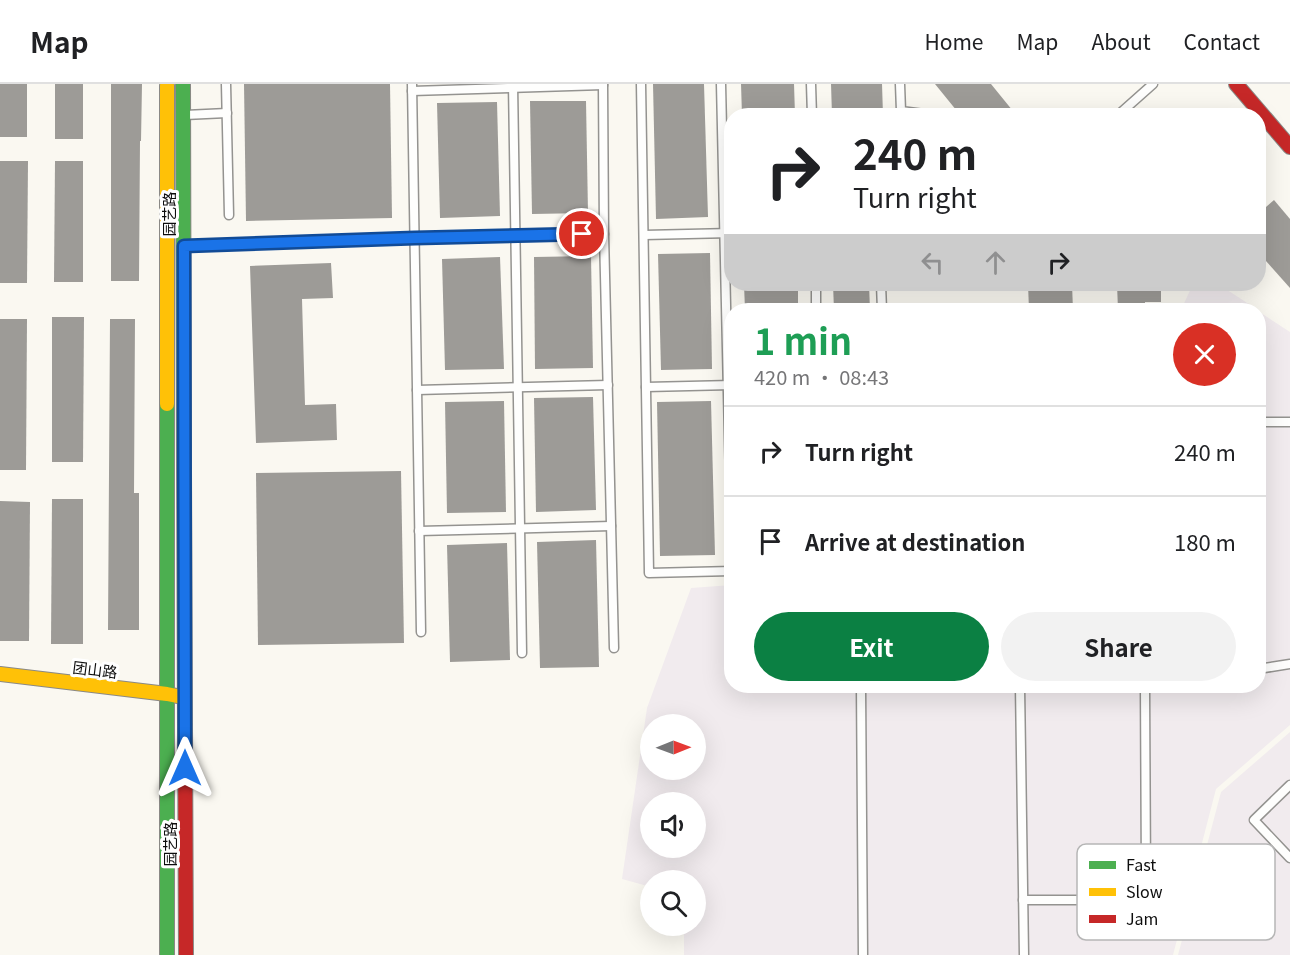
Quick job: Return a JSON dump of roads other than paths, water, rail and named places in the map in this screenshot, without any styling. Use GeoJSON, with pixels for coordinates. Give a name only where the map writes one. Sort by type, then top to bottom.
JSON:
{"type":"FeatureCollection","features":[{"type":"Feature","properties":{"kind":"street","name":"园艺路"},"geometry":{"type":"LineString","coordinates":[[167,84],[167,955]]}},
{"type":"Feature","properties":{"kind":"street","name":"园艺路"},"geometry":{"type":"LineString","coordinates":[[183,84],[186,955]]}},
{"type":"Feature","properties":{"kind":"street"},"geometry":{"type":"LineString","coordinates":[[1236,84],[1257,108]]}},
{"type":"Feature","properties":{"kind":"street"},"geometry":{"type":"LineString","coordinates":[[1266,119],[1290,147]]}},
{"type":"Feature","properties":{"kind":"street","name":"团山路"},"geometry":{"type":"LineString","coordinates":[[0,674],[185,698]]}},
{"type":"Feature","properties":{"kind":"lane"},"geometry":{"type":"LineString","coordinates":[[226,84],[230,215]]}},
{"type":"Feature","properties":{"kind":"lane"},"geometry":{"type":"LineString","coordinates":[[641,84],[650,573],[724,571]]}},
{"type":"Feature","properties":{"kind":"lane"},"geometry":{"type":"LineString","coordinates":[[721,84],[724,148]]}},
{"type":"Feature","properties":{"kind":"lane"},"geometry":{"type":"LineString","coordinates":[[811,84],[812,108]]}},
{"type":"Feature","properties":{"kind":"lane"},"geometry":{"type":"LineString","coordinates":[[900,84],[900,108]]}},
{"type":"Feature","properties":{"kind":"lane"},"geometry":{"type":"LineString","coordinates":[[1126,108],[1153,84]]}},
{"type":"Feature","properties":{"kind":"lane"},"geometry":{"type":"LineString","coordinates":[[421,632],[412,87],[603,85],[604,234],[614,648]]}},
{"type":"Feature","properties":{"kind":"lane"},"geometry":{"type":"LineString","coordinates":[[513,86],[522,653]]}},
{"type":"Feature","properties":{"kind":"lane"},"geometry":{"type":"LineString","coordinates":[[184,115],[227,113]]}},
{"type":"Feature","properties":{"kind":"lane"},"geometry":{"type":"LineString","coordinates":[[644,235],[724,233]]}},
{"type":"Feature","properties":{"kind":"lane"},"geometry":{"type":"LineString","coordinates":[[184,246],[604,234]]}},
{"type":"Feature","properties":{"kind":"lane"},"geometry":{"type":"LineString","coordinates":[[417,390],[608,385]]}},
{"type":"Feature","properties":{"kind":"lane"},"geometry":{"type":"LineString","coordinates":[[646,387],[724,385]]}},
{"type":"Feature","properties":{"kind":"lane"},"geometry":{"type":"LineString","coordinates":[[1266,422],[1290,422]]}},
{"type":"Feature","properties":{"kind":"lane"},"geometry":{"type":"LineString","coordinates":[[420,531],[611,526]]}},
{"type":"Feature","properties":{"kind":"lane"},"geometry":{"type":"LineString","coordinates":[[1266,668],[1290,664]]}},
{"type":"Feature","properties":{"kind":"lane"},"geometry":{"type":"LineString","coordinates":[[861,693],[863,955]]}},
{"type":"Feature","properties":{"kind":"lane"},"geometry":{"type":"LineString","coordinates":[[1020,693],[1024,955]]}},
{"type":"Feature","properties":{"kind":"lane"},"geometry":{"type":"LineString","coordinates":[[1145,693],[1146,844]]}},
{"type":"Feature","properties":{"kind":"lane"},"geometry":{"type":"LineString","coordinates":[[1290,785],[1254,820],[1290,858]]}},
{"type":"Feature","properties":{"kind":"lane"},"geometry":{"type":"LineString","coordinates":[[1023,900],[1077,900]]}}]}
